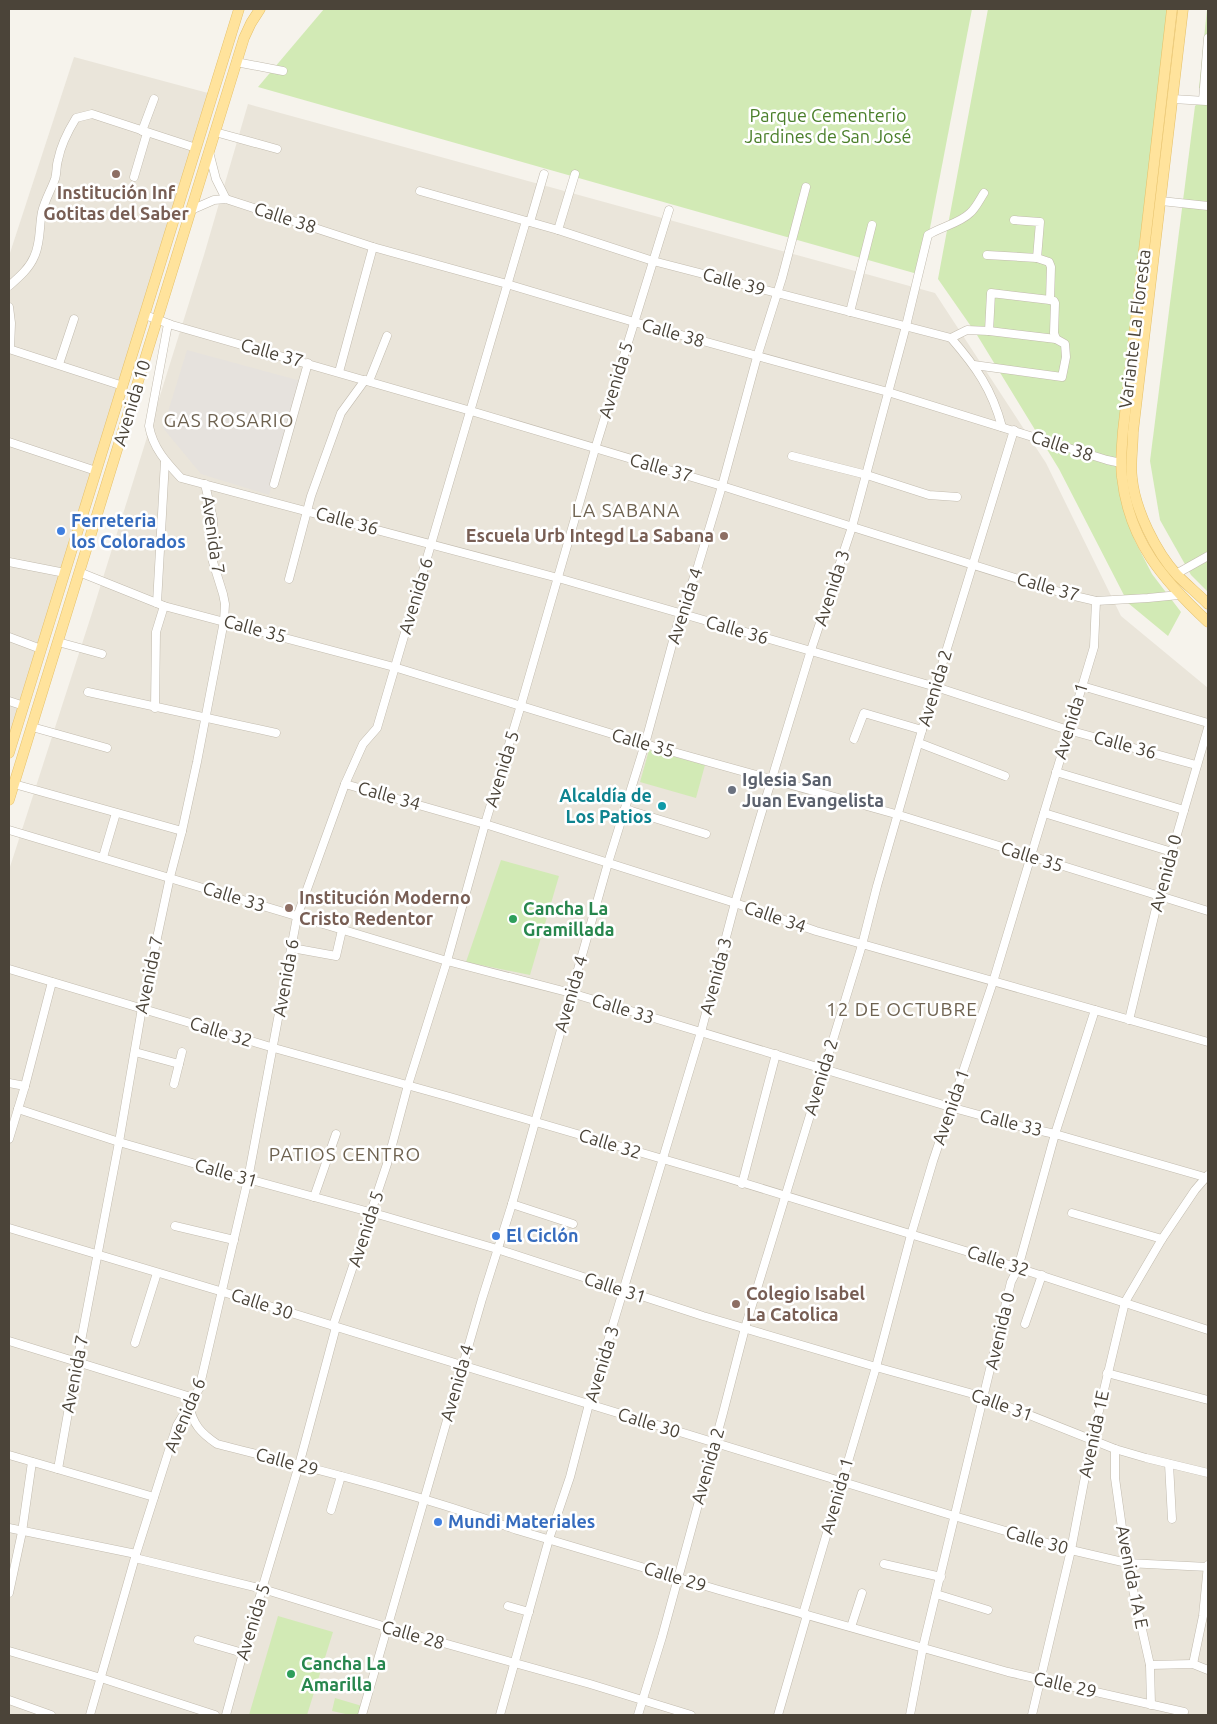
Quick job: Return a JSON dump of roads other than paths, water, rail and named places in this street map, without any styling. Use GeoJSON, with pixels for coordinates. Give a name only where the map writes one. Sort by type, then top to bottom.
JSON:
{"type":"FeatureCollection","features":[{"type":"Feature","properties":{"kind":"main road","name":"Avenida 10"},"geometry":{"type":"LineString","coordinates":[[9,753],[239,9]]}},
{"type":"Feature","properties":{"kind":"main road","name":"Avenida 10"},"geometry":{"type":"LineString","coordinates":[[9,800],[130,412],[156,319],[236,62],[251,23],[260,9]]}},
{"type":"Feature","properties":{"kind":"main road","name":"Variante La Floresta"},"geometry":{"type":"LineString","coordinates":[[1172,9],[1160,105],[1128,432],[1132,478],[1142,516],[1152,537],[1176,574],[1208,604]]}},
{"type":"Feature","properties":{"kind":"main road","name":"Variante La Floresta"},"geometry":{"type":"LineString","coordinates":[[1183,9],[1161,202],[1128,432],[1121,463],[1126,500],[1133,522],[1152,561],[1179,595],[1208,622]]}},
{"type":"Feature","properties":{"kind":"main road"},"geometry":{"type":"LineString","coordinates":[[1160,105],[1173,103]]}},
{"type":"Feature","properties":{"kind":"street"},"geometry":{"type":"LineString","coordinates":[[1173,103],[1206,101],[1208,38]]}},
{"type":"Feature","properties":{"kind":"street"},"geometry":{"type":"LineString","coordinates":[[236,62],[283,71]]}},
{"type":"Feature","properties":{"kind":"street"},"geometry":{"type":"LineString","coordinates":[[134,177],[154,99]]}},
{"type":"Feature","properties":{"kind":"street"},"geometry":{"type":"LineString","coordinates":[[9,286],[27,269],[34,258],[40,233],[40,222],[47,196],[56,177],[60,148],[76,118],[92,114],[196,148]]}},
{"type":"Feature","properties":{"kind":"street"},"geometry":{"type":"LineString","coordinates":[[215,132],[277,149]]}},
{"type":"Feature","properties":{"kind":"street"},"geometry":{"type":"LineString","coordinates":[[191,210],[214,200],[226,199],[216,179],[209,151]]}},
{"type":"Feature","properties":{"kind":"street","name":"Avenida 6"},"geometry":{"type":"LineString","coordinates":[[90,1715],[136,1556],[177,1425],[199,1389],[248,1179],[297,917],[345,784],[363,744],[377,728],[507,284],[544,174]]}},
{"type":"Feature","properties":{"kind":"street"},"geometry":{"type":"LineString","coordinates":[[558,230],[575,174]]}},
{"type":"Feature","properties":{"kind":"street","name":"Avenida 4"},"geometry":{"type":"LineString","coordinates":[[362,1715],[462,1366],[512,1204],[608,863],[645,744],[681,614],[698,566],[722,486],[806,188]]}},
{"type":"Feature","properties":{"kind":"street","name":"Calle 39"},"geometry":{"type":"LineString","coordinates":[[420,191],[558,230],[653,260],[951,338]]}},
{"type":"Feature","properties":{"kind":"street","name":"Avenida 3"},"geometry":{"type":"LineString","coordinates":[[500,1715],[549,1540],[570,1478],[589,1404],[664,1160],[701,1032],[735,903],[811,650],[852,527],[906,326],[928,235],[963,219],[972,212],[984,193]]}},
{"type":"Feature","properties":{"kind":"street","name":"Calle 38"},"geometry":{"type":"LineString","coordinates":[[226,199],[374,247],[758,357],[888,392],[1121,463]]}},
{"type":"Feature","properties":{"kind":"street"},"geometry":{"type":"LineString","coordinates":[[1161,202],[1208,206]]}},
{"type":"Feature","properties":{"kind":"street","name":"Avenida 5"},"geometry":{"type":"LineString","coordinates":[[226,1715],[299,1465],[335,1327],[387,1164],[408,1085],[447,961],[485,824],[669,210]]}},
{"type":"Feature","properties":{"kind":"street"},"geometry":{"type":"LineString","coordinates":[[1014,220],[1040,222],[1037,258]]}},
{"type":"Feature","properties":{"kind":"street"},"geometry":{"type":"LineString","coordinates":[[850,312],[872,225]]}},
{"type":"Feature","properties":{"kind":"street"},"geometry":{"type":"LineString","coordinates":[[339,372],[374,247]]}},
{"type":"Feature","properties":{"kind":"street"},"geometry":{"type":"LineString","coordinates":[[987,255],[1037,258],[1049,262],[1050,300]]}},
{"type":"Feature","properties":{"kind":"street"},"geometry":{"type":"LineString","coordinates":[[989,331],[991,293],[1054,301],[1054,334],[1056,339]]}},
{"type":"Feature","properties":{"kind":"street"},"geometry":{"type":"LineString","coordinates":[[9,307],[11,323],[9,349],[123,386]]}},
{"type":"Feature","properties":{"kind":"street","name":"Calle 37"},"geometry":{"type":"LineString","coordinates":[[144,315],[168,324],[339,372],[722,486],[1066,594],[1096,601],[1179,595]]}},
{"type":"Feature","properties":{"kind":"street"},"geometry":{"type":"LineString","coordinates":[[59,364],[74,319]]}},
{"type":"Feature","properties":{"kind":"street","name":"Calle 36"},"geometry":{"type":"LineString","coordinates":[[168,324],[149,426],[151,436],[165,461],[181,478],[308,510],[558,578],[936,687],[1068,730],[1198,761],[1208,761]]}},
{"type":"Feature","properties":{"kind":"street"},"geometry":{"type":"LineString","coordinates":[[974,365],[1062,377],[1066,357],[1065,344],[1056,339],[989,331],[967,330],[951,338],[974,365],[991,394],[1002,427]]}},
{"type":"Feature","properties":{"kind":"street"},"geometry":{"type":"LineString","coordinates":[[289,579],[311,496],[341,413],[367,381],[387,336]]}},
{"type":"Feature","properties":{"kind":"street"},"geometry":{"type":"LineString","coordinates":[[274,484],[308,363]]}},
{"type":"Feature","properties":{"kind":"street","name":"Avenida 2"},"geometry":{"type":"LineString","coordinates":[[638,1715],[662,1637],[745,1328],[862,945],[922,730],[1014,430]]}},
{"type":"Feature","properties":{"kind":"street"},"geometry":{"type":"LineString","coordinates":[[9,442],[96,471]]}},
{"type":"Feature","properties":{"kind":"street"},"geometry":{"type":"LineString","coordinates":[[792,456],[867,475],[930,495],[958,497]]}},
{"type":"Feature","properties":{"kind":"street"},"geometry":{"type":"LineString","coordinates":[[155,708],[156,632],[161,605],[165,461]]}},
{"type":"Feature","properties":{"kind":"street","name":"Avenida 7"},"geometry":{"type":"LineString","coordinates":[[58,1469],[142,1008],[170,877],[182,831],[224,621],[225,604],[213,562],[213,519],[205,484]]}},
{"type":"Feature","properties":{"kind":"street"},"geometry":{"type":"LineString","coordinates":[[1176,574],[1208,556]]}},
{"type":"Feature","properties":{"kind":"street"},"geometry":{"type":"LineString","coordinates":[[9,562],[65,574]]}},
{"type":"Feature","properties":{"kind":"street","name":"Calle 35"},"geometry":{"type":"LineString","coordinates":[[79,572],[161,605],[394,667],[645,744],[899,815],[1208,911]]}},
{"type":"Feature","properties":{"kind":"street","name":"Avenida 1"},"geometry":{"type":"LineString","coordinates":[[778,1715],[841,1482],[876,1367],[911,1235],[950,1107],[993,982],[1094,647],[1096,601]]}},
{"type":"Feature","properties":{"kind":"street"},"geometry":{"type":"LineString","coordinates":[[9,637],[41,649]]}},
{"type":"Feature","properties":{"kind":"street"},"geometry":{"type":"LineString","coordinates":[[58,642],[102,654]]}},
{"type":"Feature","properties":{"kind":"street"},"geometry":{"type":"LineString","coordinates":[[1082,686],[1208,723]]}},
{"type":"Feature","properties":{"kind":"street"},"geometry":{"type":"LineString","coordinates":[[88,692],[276,733]]}},
{"type":"Feature","properties":{"kind":"street"},"geometry":{"type":"LineString","coordinates":[[9,701],[24,706]]}},
{"type":"Feature","properties":{"kind":"street"},"geometry":{"type":"LineString","coordinates":[[854,739],[864,713],[922,730]]}},
{"type":"Feature","properties":{"kind":"street"},"geometry":{"type":"LineString","coordinates":[[32,727],[107,748]]}},
{"type":"Feature","properties":{"kind":"street","name":"Avenida 0"},"geometry":{"type":"LineString","coordinates":[[1129,1020],[1159,896],[1208,728]]}},
{"type":"Feature","properties":{"kind":"street"},"geometry":{"type":"LineString","coordinates":[[919,743],[1005,776]]}},
{"type":"Feature","properties":{"kind":"street"},"geometry":{"type":"LineString","coordinates":[[1056,772],[1184,810]]}},
{"type":"Feature","properties":{"kind":"street"},"geometry":{"type":"LineString","coordinates":[[14,784],[182,831]]}},
{"type":"Feature","properties":{"kind":"street","name":"Calle 34"},"geometry":{"type":"LineString","coordinates":[[345,784],[485,824],[862,945],[1208,1042]]}},
{"type":"Feature","properties":{"kind":"street"},"geometry":{"type":"LineString","coordinates":[[625,809],[706,834]]}},
{"type":"Feature","properties":{"kind":"street"},"geometry":{"type":"LineString","coordinates":[[103,857],[116,812]]}},
{"type":"Feature","properties":{"kind":"street"},"geometry":{"type":"LineString","coordinates":[[1044,813],[1172,852]]}},
{"type":"Feature","properties":{"kind":"street","name":"Calle 33"},"geometry":{"type":"LineString","coordinates":[[9,830],[447,961],[571,993],[950,1107],[1208,1177]]}},
{"type":"Feature","properties":{"kind":"street"},"geometry":{"type":"LineString","coordinates":[[292,948],[336,956],[342,930]]}},
{"type":"Feature","properties":{"kind":"street","name":"Calle 32"},"geometry":{"type":"LineString","coordinates":[[9,969],[784,1196],[1018,1268],[1208,1330]]}},
{"type":"Feature","properties":{"kind":"street"},"geometry":{"type":"LineString","coordinates":[[9,1138],[25,1086],[52,982]]}},
{"type":"Feature","properties":{"kind":"street","name":"Avenida 0"},"geometry":{"type":"LineString","coordinates":[[910,1715],[923,1647],[1011,1282],[1018,1268],[1054,1134],[1095,1010]]}},
{"type":"Feature","properties":{"kind":"street"},"geometry":{"type":"LineString","coordinates":[[134,1052],[179,1064]]}},
{"type":"Feature","properties":{"kind":"street"},"geometry":{"type":"LineString","coordinates":[[174,1084],[182,1052]]}},
{"type":"Feature","properties":{"kind":"street"},"geometry":{"type":"LineString","coordinates":[[742,1184],[776,1054]]}},
{"type":"Feature","properties":{"kind":"street"},"geometry":{"type":"LineString","coordinates":[[9,1083],[25,1086]]}},
{"type":"Feature","properties":{"kind":"street","name":"Calle 31"},"geometry":{"type":"LineString","coordinates":[[18,1109],[119,1142],[497,1249],[703,1316],[984,1397],[1115,1449],[1208,1473]]}},
{"type":"Feature","properties":{"kind":"street"},"geometry":{"type":"LineString","coordinates":[[314,1197],[336,1134]]}},
{"type":"Feature","properties":{"kind":"street","name":"Avenida 1E"},"geometry":{"type":"LineString","coordinates":[[1032,1715],[1071,1550],[1092,1440],[1125,1302],[1162,1239],[1195,1190],[1208,1177]]}},
{"type":"Feature","properties":{"kind":"street"},"geometry":{"type":"LineString","coordinates":[[512,1204],[573,1224]]}},
{"type":"Feature","properties":{"kind":"street"},"geometry":{"type":"LineString","coordinates":[[1072,1213],[1162,1239]]}},
{"type":"Feature","properties":{"kind":"street"},"geometry":{"type":"LineString","coordinates":[[175,1226],[234,1240]]}},
{"type":"Feature","properties":{"kind":"street","name":"Calle 30"},"geometry":{"type":"LineString","coordinates":[[9,1228],[841,1482],[1071,1550],[1127,1563],[1208,1566]]}},
{"type":"Feature","properties":{"kind":"street"},"geometry":{"type":"LineString","coordinates":[[135,1343],[156,1273]]}},
{"type":"Feature","properties":{"kind":"street"},"geometry":{"type":"LineString","coordinates":[[1025,1324],[1042,1276]]}},
{"type":"Feature","properties":{"kind":"street"},"geometry":{"type":"LineString","coordinates":[[9,1340],[191,1402]]}},
{"type":"Feature","properties":{"kind":"street"},"geometry":{"type":"LineString","coordinates":[[1107,1374],[1208,1400]]}},
{"type":"Feature","properties":{"kind":"street","name":"Calle 29"},"geometry":{"type":"LineString","coordinates":[[191,1402],[195,1423],[201,1433],[217,1444],[423,1499],[549,1540],[677,1578],[1008,1672],[1184,1714]]}},
{"type":"Feature","properties":{"kind":"street","name":"Avenida 1A E"},"geometry":{"type":"LineString","coordinates":[[1115,1449],[1115,1478],[1127,1563],[1150,1665],[1151,1705]]}},
{"type":"Feature","properties":{"kind":"street"},"geometry":{"type":"LineString","coordinates":[[9,1455],[154,1497]]}},
{"type":"Feature","properties":{"kind":"street"},"geometry":{"type":"LineString","coordinates":[[9,1593],[22,1532],[32,1462]]}},
{"type":"Feature","properties":{"kind":"street"},"geometry":{"type":"LineString","coordinates":[[1169,1464],[1172,1519]]}},
{"type":"Feature","properties":{"kind":"street"},"geometry":{"type":"LineString","coordinates":[[331,1510],[341,1476]]}},
{"type":"Feature","properties":{"kind":"street","name":"Calle 28"},"geometry":{"type":"LineString","coordinates":[[9,1528],[136,1556],[263,1589],[386,1628],[590,1684],[679,1714],[691,1715]]}},
{"type":"Feature","properties":{"kind":"street"},"geometry":{"type":"LineString","coordinates":[[884,1564],[941,1577]]}},
{"type":"Feature","properties":{"kind":"street"},"geometry":{"type":"LineString","coordinates":[[1193,1664],[1206,1616],[1208,1566]]}},
{"type":"Feature","properties":{"kind":"street"},"geometry":{"type":"LineString","coordinates":[[851,1628],[862,1593]]}},
{"type":"Feature","properties":{"kind":"street"},"geometry":{"type":"LineString","coordinates":[[936,1594],[988,1610]]}},
{"type":"Feature","properties":{"kind":"street"},"geometry":{"type":"LineString","coordinates":[[508,1606],[529,1612]]}},
{"type":"Feature","properties":{"kind":"street"},"geometry":{"type":"LineString","coordinates":[[198,1640],[243,1652]]}},
{"type":"Feature","properties":{"kind":"street"},"geometry":{"type":"LineString","coordinates":[[9,1650],[215,1715]]}},
{"type":"Feature","properties":{"kind":"street"},"geometry":{"type":"LineString","coordinates":[[1150,1665],[1193,1664],[1208,1670]]}},
{"type":"Feature","properties":{"kind":"street"},"geometry":{"type":"LineString","coordinates":[[9,1700],[50,1715]]}},
{"type":"Feature","properties":{"kind":"place","name":"Institución Inf Gotitas del Saber"},"geometry":{"type":"Point","coordinates":[116,174]}},
{"type":"Feature","properties":{"kind":"place","name":"Ferreteria los Colorados"},"geometry":{"type":"Point","coordinates":[61,531]}},
{"type":"Feature","properties":{"kind":"place","name":"Escuela Urb Integd La Sabana"},"geometry":{"type":"Point","coordinates":[724,536]}},
{"type":"Feature","properties":{"kind":"place","name":"Iglesia San Juan Evangelista"},"geometry":{"type":"Point","coordinates":[732,790]}},
{"type":"Feature","properties":{"kind":"place","name":"Alcaldía de Los Patios"},"geometry":{"type":"Point","coordinates":[662,806]}},
{"type":"Feature","properties":{"kind":"place","name":"Institución Moderno Cristo Redentor"},"geometry":{"type":"Point","coordinates":[289,908]}},
{"type":"Feature","properties":{"kind":"place","name":"Cancha La Gramillada"},"geometry":{"type":"Point","coordinates":[513,919]}},
{"type":"Feature","properties":{"kind":"place","name":"El Ciclón"},"geometry":{"type":"Point","coordinates":[496,1236]}},
{"type":"Feature","properties":{"kind":"place","name":"Colegio Isabel La Catolica"},"geometry":{"type":"Point","coordinates":[736,1304]}},
{"type":"Feature","properties":{"kind":"place","name":"Mundi Materiales"},"geometry":{"type":"Point","coordinates":[438,1522]}},
{"type":"Feature","properties":{"kind":"place","name":"Cancha La Amarilla"},"geometry":{"type":"Point","coordinates":[291,1674]}},
{"type":"Feature","properties":{"kind":"district","name":"GAS ROSARIO"},"geometry":{"type":"Point","coordinates":[229,420]}},
{"type":"Feature","properties":{"kind":"district","name":"LA SABANA"},"geometry":{"type":"Point","coordinates":[626,510]}},
{"type":"Feature","properties":{"kind":"district","name":"12 DE OCTUBRE"},"geometry":{"type":"Point","coordinates":[902,1009]}},
{"type":"Feature","properties":{"kind":"district","name":"PATIOS CENTRO"},"geometry":{"type":"Point","coordinates":[345,1154]}},
{"type":"Feature","properties":{"kind":"park label","name":"Parque Cementerio Jardines de San José"},"geometry":{"type":"Point","coordinates":[828,126]}}]}
